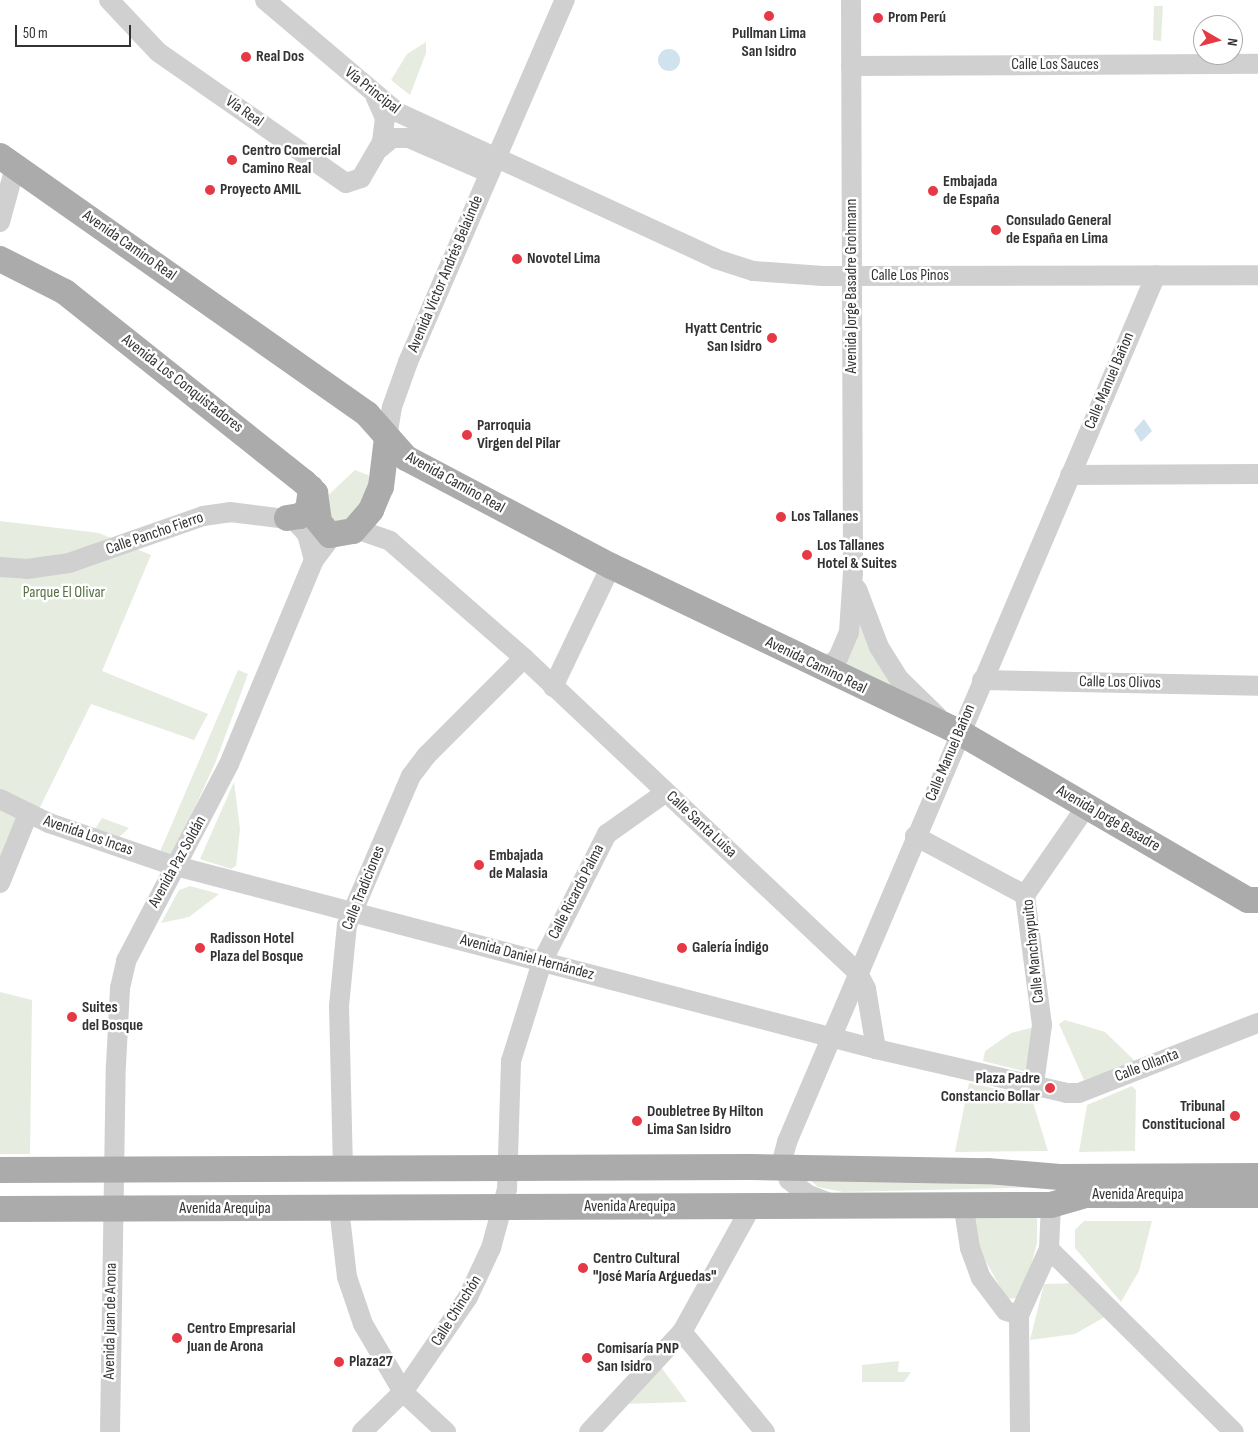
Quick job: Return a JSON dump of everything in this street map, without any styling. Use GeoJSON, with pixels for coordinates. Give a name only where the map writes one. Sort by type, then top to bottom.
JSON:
{"type":"FeatureCollection","features":[{"type":"Feature","properties":{"kind":"main road","name":"Avenida Camino Real"},"geometry":{"type":"LineString","coordinates":[[8,161],[367,414],[406,458],[611,566],[823,670],[959,732]]}},
{"type":"Feature","properties":{"kind":"main road","name":"Avenida Los Conquistadores"},"geometry":{"type":"LineString","coordinates":[[0,260],[65,292],[310,487]]}},
{"type":"Feature","properties":{"kind":"main road","name":"Avenida Víctor Andrés Belaúnde"},"geometry":{"type":"LineString","coordinates":[[344,532],[382,488],[387,438]]}},
{"type":"Feature","properties":{"kind":"main road"},"geometry":{"type":"LineString","coordinates":[[287,518],[300,516],[308,510],[310,487]]}},
{"type":"Feature","properties":{"kind":"main road"},"geometry":{"type":"LineString","coordinates":[[310,487],[316,494],[321,527],[344,532]]}},
{"type":"Feature","properties":{"kind":"main road","name":"Avenida Jorge Basadre"},"geometry":{"type":"LineString","coordinates":[[959,732],[1248,900],[1258,900]]}},
{"type":"Feature","properties":{"kind":"main road"},"geometry":{"type":"LineString","coordinates":[[987,1171],[1258,1162]]}},
{"type":"Feature","properties":{"kind":"main road","name":"Avenida Arequipa"},"geometry":{"type":"LineString","coordinates":[[0,1170],[113,1171],[508,1167],[783,1168],[987,1171],[1060,1177],[1258,1176]]}},
{"type":"Feature","properties":{"kind":"main road","name":"Avenida Arequipa"},"geometry":{"type":"LineString","coordinates":[[0,1209],[751,1207],[963,1203],[1051,1205],[1086,1195],[1258,1195]]}},
{"type":"Feature","properties":{"kind":"main road"},"geometry":{"type":"LineString","coordinates":[[1051,1205],[1086,1212],[1258,1210]]}},
{"type":"Feature","properties":{"kind":"street","name":"Vía Real"},"geometry":{"type":"LineString","coordinates":[[109,0],[158,52],[344,182],[361,178],[380,148],[385,118],[375,96]]}},
{"type":"Feature","properties":{"kind":"street","name":"Vía Principal"},"geometry":{"type":"LineString","coordinates":[[265,0],[375,96],[410,119],[493,165]]}},
{"type":"Feature","properties":{"kind":"street","name":"Avenida Víctor Andrés Belaúnde"},"geometry":{"type":"LineString","coordinates":[[387,438],[400,382],[564,0]]}},
{"type":"Feature","properties":{"kind":"street","name":"Avenida Jorge Basadre Grohmann"},"geometry":{"type":"LineString","coordinates":[[823,670],[838,658],[848,632],[852,572],[851,0]]}},
{"type":"Feature","properties":{"kind":"street","name":"Calle Los Sauces"},"geometry":{"type":"LineString","coordinates":[[851,66],[1258,64]]}},
{"type":"Feature","properties":{"kind":"street"},"geometry":{"type":"LineString","coordinates":[[380,148],[392,138],[409,138],[493,165]]}},
{"type":"Feature","properties":{"kind":"street"},"geometry":{"type":"LineString","coordinates":[[0,222],[8,161]]}},
{"type":"Feature","properties":{"kind":"street","name":"Calle Los Pinos"},"geometry":{"type":"LineString","coordinates":[[493,165],[716,259],[753,271],[852,276],[1258,275]]}},
{"type":"Feature","properties":{"kind":"street","name":"Calle Manuel Bañon"},"geometry":{"type":"LineString","coordinates":[[783,1168],[787,1142],[959,732],[1156,275]]}},
{"type":"Feature","properties":{"kind":"street"},"geometry":{"type":"LineString","coordinates":[[1070,474],[1258,474]]}},
{"type":"Feature","properties":{"kind":"street","name":"Calle Pancho Fierro"},"geometry":{"type":"LineString","coordinates":[[0,567],[27,569],[69,563],[203,516],[230,512],[287,518]]}},
{"type":"Feature","properties":{"kind":"street"},"geometry":{"type":"LineString","coordinates":[[287,518],[307,534],[314,560]]}},
{"type":"Feature","properties":{"kind":"street","name":"Avenida Paz Soldán"},"geometry":{"type":"LineString","coordinates":[[112,1209],[120,988],[138,931],[178,866],[229,764],[314,560],[344,532]]}},
{"type":"Feature","properties":{"kind":"street","name":"Calle Santa Luisa"},"geometry":{"type":"LineString","coordinates":[[344,532],[390,541],[524,658],[858,973],[866,989],[876,1049]]}},
{"type":"Feature","properties":{"kind":"street"},"geometry":{"type":"LineString","coordinates":[[553,687],[611,566]]}},
{"type":"Feature","properties":{"kind":"street","name":"Avenida Jorge Basadre Grohmann"},"geometry":{"type":"LineString","coordinates":[[852,572],[866,620],[900,680],[927,708],[959,732]]}},
{"type":"Feature","properties":{"kind":"street","name":"Calle Tradiciones"},"geometry":{"type":"LineString","coordinates":[[342,1169],[339,1006],[343,943],[353,912],[411,776],[427,755],[524,658]]}},
{"type":"Feature","properties":{"kind":"street","name":"Calle Los Olivos"},"geometry":{"type":"LineString","coordinates":[[982,680],[1258,686]]}},
{"type":"Feature","properties":{"kind":"street","name":"Calle Ricardo Palma"},"geometry":{"type":"LineString","coordinates":[[508,1167],[511,1061],[542,962],[607,834],[666,792]]}},
{"type":"Feature","properties":{"kind":"street","name":"Avenida Los Incas"},"geometry":{"type":"LineString","coordinates":[[0,799],[28,814],[178,866]]}},
{"type":"Feature","properties":{"kind":"street","name":"Calle Manchaypuito"},"geometry":{"type":"LineString","coordinates":[[1034,1084],[1042,1025],[1025,895],[1086,807]]}},
{"type":"Feature","properties":{"kind":"street"},"geometry":{"type":"LineString","coordinates":[[0,883],[28,814]]}},
{"type":"Feature","properties":{"kind":"street"},"geometry":{"type":"LineString","coordinates":[[915,836],[1025,895]]}},
{"type":"Feature","properties":{"kind":"street","name":"Avenida Daniel Hernández"},"geometry":{"type":"LineString","coordinates":[[178,866],[876,1049]]}},
{"type":"Feature","properties":{"kind":"street","name":"Calle Ollanta"},"geometry":{"type":"LineString","coordinates":[[1034,1084],[1066,1093],[1079,1093],[1258,1023]]}},
{"type":"Feature","properties":{"kind":"street"},"geometry":{"type":"LineString","coordinates":[[876,1049],[1034,1084]]}},
{"type":"Feature","properties":{"kind":"street","name":"Calle Chinchón"},"geometry":{"type":"LineString","coordinates":[[362,1432],[403,1392],[478,1280],[504,1207],[508,1167]]}},
{"type":"Feature","properties":{"kind":"street"},"geometry":{"type":"LineString","coordinates":[[783,1168],[798,1189],[840,1205]]}},
{"type":"Feature","properties":{"kind":"street"},"geometry":{"type":"LineString","coordinates":[[963,1203],[970,1248],[981,1278],[1006,1311],[1019,1315]]}},
{"type":"Feature","properties":{"kind":"street"},"geometry":{"type":"LineString","coordinates":[[1020,1432],[1019,1315],[1049,1249],[1051,1205]]}},
{"type":"Feature","properties":{"kind":"street"},"geometry":{"type":"LineString","coordinates":[[589,1432],[682,1332],[751,1207]]}},
{"type":"Feature","properties":{"kind":"street"},"geometry":{"type":"LineString","coordinates":[[339,1208],[355,1307],[403,1392],[446,1432]]}},
{"type":"Feature","properties":{"kind":"street","name":"Avenida Juan de Arona"},"geometry":{"type":"LineString","coordinates":[[110,1432],[112,1209]]}},
{"type":"Feature","properties":{"kind":"street"},"geometry":{"type":"LineString","coordinates":[[1049,1249],[1234,1432]]}},
{"type":"Feature","properties":{"kind":"street"},"geometry":{"type":"LineString","coordinates":[[682,1332],[764,1432]]}},
{"type":"Feature","properties":{"kind":"green space"},"geometry":{"type":"Polygon","coordinates":[[[1154,6],[1163,6],[1161,41],[1153,40],[1154,6]]]}},
{"type":"Feature","properties":{"kind":"green space"},"geometry":{"type":"Polygon","coordinates":[[[426,42],[426,53],[410,95],[391,80],[407,54],[426,42]]]}},
{"type":"Feature","properties":{"kind":"green space"},"geometry":{"type":"Polygon","coordinates":[[[355,470],[368,475],[372,484],[366,501],[338,527],[320,503],[355,470]]]}},
{"type":"Feature","properties":{"kind":"green space","name":"Parque El Olivar"},"geometry":{"type":"Polygon","coordinates":[[[0,521],[99,533],[151,555],[102,671],[208,714],[194,740],[91,704],[0,888],[0,521]]]}},
{"type":"Feature","properties":{"kind":"green space"},"geometry":{"type":"Polygon","coordinates":[[[855,608],[898,696],[842,664],[855,608]]]}},
{"type":"Feature","properties":{"kind":"green space"},"geometry":{"type":"Polygon","coordinates":[[[238,670],[248,674],[216,761],[171,860],[159,854],[238,670]]]}},
{"type":"Feature","properties":{"kind":"green space"},"geometry":{"type":"Polygon","coordinates":[[[234,782],[240,829],[236,866],[231,869],[200,859],[234,782]]]}},
{"type":"Feature","properties":{"kind":"green space"},"geometry":{"type":"Polygon","coordinates":[[[102,818],[129,828],[118,838],[95,829],[102,818]]]}},
{"type":"Feature","properties":{"kind":"green space"},"geometry":{"type":"Polygon","coordinates":[[[190,886],[219,894],[189,917],[161,923],[179,890],[190,886]]]}},
{"type":"Feature","properties":{"kind":"green space"},"geometry":{"type":"Polygon","coordinates":[[[0,992],[32,1000],[30,1154],[0,1154],[0,992]]]}},
{"type":"Feature","properties":{"kind":"green space"},"geometry":{"type":"Polygon","coordinates":[[[1065,1020],[1105,1032],[1136,1062],[1084,1080],[1059,1024],[1065,1020]]]}},
{"type":"Feature","properties":{"kind":"green space"},"geometry":{"type":"Polygon","coordinates":[[[1035,1027],[1027,1072],[983,1061],[985,1051],[1011,1033],[1035,1027]]]}},
{"type":"Feature","properties":{"kind":"green space"},"geometry":{"type":"Polygon","coordinates":[[[969,1083],[1031,1096],[1048,1151],[955,1152],[969,1083]]]}},
{"type":"Feature","properties":{"kind":"green space"},"geometry":{"type":"Polygon","coordinates":[[[1132,1086],[1136,1090],[1135,1151],[1079,1152],[1087,1105],[1132,1086]]]}},
{"type":"Feature","properties":{"kind":"green space"},"geometry":{"type":"Polygon","coordinates":[[[808,1178],[1094,1186],[843,1192],[818,1187],[808,1178]]]}},
{"type":"Feature","properties":{"kind":"green space"},"geometry":{"type":"Polygon","coordinates":[[[1037,1216],[1037,1243],[1029,1273],[1017,1298],[1007,1299],[980,1251],[972,1217],[1037,1216]]]}},
{"type":"Feature","properties":{"kind":"green space"},"geometry":{"type":"Polygon","coordinates":[[[1084,1221],[1152,1221],[1139,1271],[1121,1302],[1075,1248],[1075,1230],[1084,1221]]]}},
{"type":"Feature","properties":{"kind":"green space"},"geometry":{"type":"Polygon","coordinates":[[[1078,1283],[1108,1315],[1075,1334],[1030,1340],[1044,1284],[1078,1283]]]}},
{"type":"Feature","properties":{"kind":"green space"},"geometry":{"type":"Polygon","coordinates":[[[899,1361],[898,1372],[911,1372],[904,1382],[862,1382],[862,1365],[899,1361]]]}},
{"type":"Feature","properties":{"kind":"green space"},"geometry":{"type":"Polygon","coordinates":[[[661,1367],[687,1402],[622,1404],[661,1367]]]}},
{"type":"Feature","properties":{"kind":"water"},"geometry":{"type":"Polygon","coordinates":[[[669,49],[677,52],[680,60],[677,68],[669,71],[661,68],[658,60],[661,52],[669,49]]]}},
{"type":"Feature","properties":{"kind":"water"},"geometry":{"type":"Polygon","coordinates":[[[1144,419],[1152,431],[1141,442],[1134,430],[1144,419]]]}},
{"type":"Feature","properties":{"kind":"place","name":"Pullman Lima San Isidro"},"geometry":{"type":"Point","coordinates":[769,16]}},
{"type":"Feature","properties":{"kind":"place","name":"Prom Perú"},"geometry":{"type":"Point","coordinates":[878,18]}},
{"type":"Feature","properties":{"kind":"place","name":"Real Dos"},"geometry":{"type":"Point","coordinates":[246,57]}},
{"type":"Feature","properties":{"kind":"place","name":"Centro Comercial Camino Real"},"geometry":{"type":"Point","coordinates":[232,160]}},
{"type":"Feature","properties":{"kind":"place","name":"Proyecto AMIL"},"geometry":{"type":"Point","coordinates":[210,190]}},
{"type":"Feature","properties":{"kind":"place","name":"Embajada de España"},"geometry":{"type":"Point","coordinates":[933,191]}},
{"type":"Feature","properties":{"kind":"place","name":"Consulado General de España en Lima"},"geometry":{"type":"Point","coordinates":[996,230]}},
{"type":"Feature","properties":{"kind":"place","name":"Novotel Lima"},"geometry":{"type":"Point","coordinates":[517,259]}},
{"type":"Feature","properties":{"kind":"place","name":"Hyatt Centric San Isidro"},"geometry":{"type":"Point","coordinates":[772,338]}},
{"type":"Feature","properties":{"kind":"place","name":"Parroquia Virgen del Pilar"},"geometry":{"type":"Point","coordinates":[467,435]}},
{"type":"Feature","properties":{"kind":"place","name":"Los Tallanes"},"geometry":{"type":"Point","coordinates":[781,517]}},
{"type":"Feature","properties":{"kind":"place","name":"Los Tallanes Hotel & Suites"},"geometry":{"type":"Point","coordinates":[807,555]}},
{"type":"Feature","properties":{"kind":"place","name":"Embajada de Malasia"},"geometry":{"type":"Point","coordinates":[479,865]}},
{"type":"Feature","properties":{"kind":"place","name":"Radisson Hotel Plaza del Bosque"},"geometry":{"type":"Point","coordinates":[200,948]}},
{"type":"Feature","properties":{"kind":"place","name":"Galería Índigo"},"geometry":{"type":"Point","coordinates":[682,948]}},
{"type":"Feature","properties":{"kind":"place","name":"Suites del Bosque"},"geometry":{"type":"Point","coordinates":[72,1017]}},
{"type":"Feature","properties":{"kind":"place","name":"Plaza Padre Constancio Bollar"},"geometry":{"type":"Point","coordinates":[1050,1088]}},
{"type":"Feature","properties":{"kind":"place","name":"Tribunal Constitucional"},"geometry":{"type":"Point","coordinates":[1235,1116]}},
{"type":"Feature","properties":{"kind":"place","name":"Doubletree By Hilton Lima San Isidro"},"geometry":{"type":"Point","coordinates":[637,1121]}},
{"type":"Feature","properties":{"kind":"place","name":"Centro Cultural \"José María Arguedas\""},"geometry":{"type":"Point","coordinates":[583,1268]}},
{"type":"Feature","properties":{"kind":"place","name":"Centro Empresarial Juan de Arona"},"geometry":{"type":"Point","coordinates":[177,1338]}},
{"type":"Feature","properties":{"kind":"place","name":"Comisaría PNP San Isidro"},"geometry":{"type":"Point","coordinates":[587,1358]}},
{"type":"Feature","properties":{"kind":"place","name":"Plaza27"},"geometry":{"type":"Point","coordinates":[339,1362]}}]}
